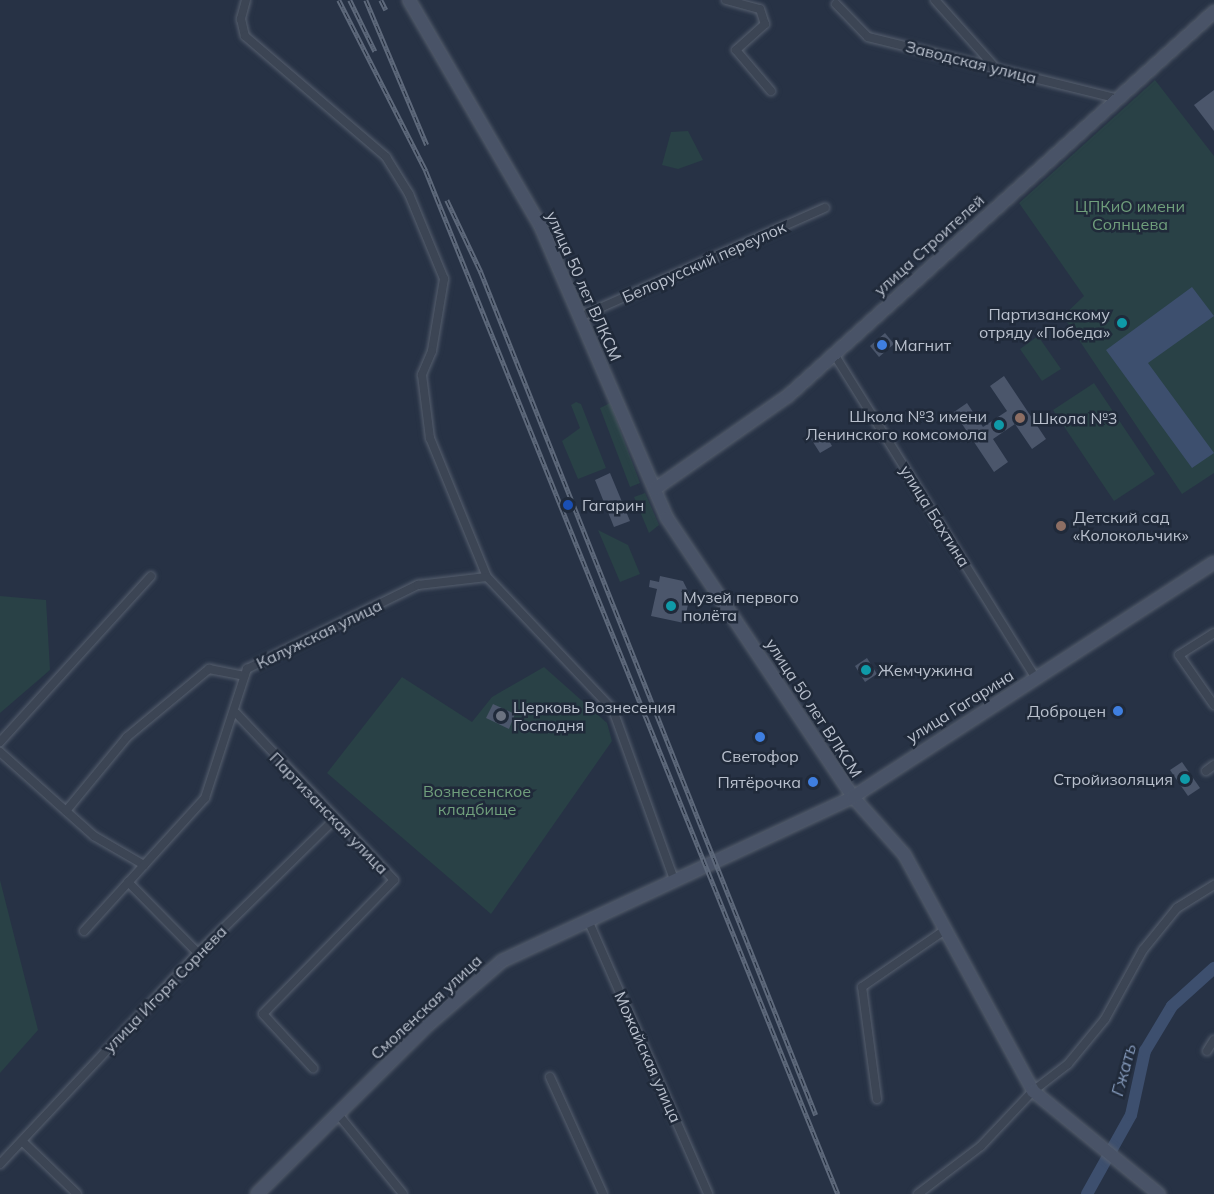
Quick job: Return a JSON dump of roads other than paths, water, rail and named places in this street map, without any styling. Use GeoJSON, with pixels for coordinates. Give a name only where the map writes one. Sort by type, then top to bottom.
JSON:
{"type":"FeatureCollection","features":[{"type":"Feature","properties":{"kind":"main road","name":"улица 50 лет ВЛКСМ"},"geometry":{"type":"LineString","coordinates":[[409,0],[542,227],[667,518],[853,797],[904,854],[1033,1091],[1159,1194]]}},
{"type":"Feature","properties":{"kind":"main road","name":"улица Строителей"},"geometry":{"type":"LineString","coordinates":[[655,489],[788,396],[1214,12]]}},
{"type":"Feature","properties":{"kind":"main road","name":"улица Гагарина"},"geometry":{"type":"LineString","coordinates":[[715,860],[853,797],[1214,563]]}},
{"type":"Feature","properties":{"kind":"main road","name":"Смоленская улица"},"geometry":{"type":"LineString","coordinates":[[257,1194],[337,1113],[501,961],[715,860]]}},
{"type":"Feature","properties":{"kind":"street"},"geometry":{"type":"LineString","coordinates":[[246,0],[241,19],[245,36],[386,158],[420,217],[444,279],[432,351],[422,375],[430,438],[487,577],[613,710],[674,879]]}},
{"type":"Feature","properties":{"kind":"street"},"geometry":{"type":"LineString","coordinates":[[726,0],[760,9],[765,24],[736,50],[771,91]]}},
{"type":"Feature","properties":{"kind":"street"},"geometry":{"type":"LineString","coordinates":[[935,0],[995,68]]}},
{"type":"Feature","properties":{"kind":"street","name":"Заводская улица"},"geometry":{"type":"LineString","coordinates":[[836,4],[868,37],[1118,99]]}},
{"type":"Feature","properties":{"kind":"street","name":"Белорусский переулок"},"geometry":{"type":"LineString","coordinates":[[582,316],[825,208]]}},
{"type":"Feature","properties":{"kind":"street","name":"улица Бахтина"},"geometry":{"type":"LineString","coordinates":[[834,354],[1036,678]]}},
{"type":"Feature","properties":{"kind":"street"},"geometry":{"type":"LineString","coordinates":[[0,742],[151,576]]}},
{"type":"Feature","properties":{"kind":"street","name":"Калужская улица"},"geometry":{"type":"LineString","coordinates":[[84,930],[205,798],[236,713],[247,669],[418,585],[487,577]]}},
{"type":"Feature","properties":{"kind":"street"},"geometry":{"type":"LineString","coordinates":[[1214,633],[1179,655],[1214,705]]}},
{"type":"Feature","properties":{"kind":"street"},"geometry":{"type":"LineString","coordinates":[[66,811],[127,737],[209,669],[244,676]]}},
{"type":"Feature","properties":{"kind":"street","name":"Партизанская улица"},"geometry":{"type":"LineString","coordinates":[[236,713],[394,880],[263,1014],[313,1068]]}},
{"type":"Feature","properties":{"kind":"street"},"geometry":{"type":"LineString","coordinates":[[0,752],[94,836],[144,865]]}},
{"type":"Feature","properties":{"kind":"street"},"geometry":{"type":"LineString","coordinates":[[1206,771],[1214,765]]}},
{"type":"Feature","properties":{"kind":"street","name":"улица Игоря Сорнева"},"geometry":{"type":"LineString","coordinates":[[0,1164],[198,953],[335,819]]}},
{"type":"Feature","properties":{"kind":"street"},"geometry":{"type":"LineString","coordinates":[[128,882],[198,953]]}},
{"type":"Feature","properties":{"kind":"street"},"geometry":{"type":"LineString","coordinates":[[918,1194],[981,1146],[1033,1091],[1068,1064],[1105,1019],[1143,950],[1177,908],[1214,885]]}},
{"type":"Feature","properties":{"kind":"street","name":"Можайская улица"},"geometry":{"type":"LineString","coordinates":[[588,920],[708,1194]]}},
{"type":"Feature","properties":{"kind":"street"},"geometry":{"type":"LineString","coordinates":[[877,1099],[862,987],[945,930]]}},
{"type":"Feature","properties":{"kind":"street"},"geometry":{"type":"LineString","coordinates":[[1207,1051],[1214,1040]]}},
{"type":"Feature","properties":{"kind":"street"},"geometry":{"type":"LineString","coordinates":[[550,1077],[603,1194]]}},
{"type":"Feature","properties":{"kind":"street"},"geometry":{"type":"LineString","coordinates":[[337,1113],[403,1194]]}},
{"type":"Feature","properties":{"kind":"street"},"geometry":{"type":"LineString","coordinates":[[22,1141],[77,1194]]}},
{"type":"Feature","properties":{"kind":"water"},"geometry":{"type":"Polygon","coordinates":[[[1192,287],[1214,316],[1148,363],[1214,453],[1192,468],[1106,350],[1192,287]]]}},
{"type":"Feature","properties":{"kind":"waterway","name":"Гжать"},"geometry":{"type":"LineString","coordinates":[[1087,1194],[1131,1115],[1145,1051],[1172,1006],[1214,968]]}},
{"type":"Feature","properties":{"kind":"railway"},"geometry":{"type":"LineString","coordinates":[[339,0],[426,171],[838,1194]]}},
{"type":"Feature","properties":{"kind":"railway"},"geometry":{"type":"LineString","coordinates":[[350,0],[375,51]]}},
{"type":"Feature","properties":{"kind":"railway"},"geometry":{"type":"LineString","coordinates":[[366,0],[427,145]]}},
{"type":"Feature","properties":{"kind":"railway"},"geometry":{"type":"LineString","coordinates":[[381,0],[386,10]]}},
{"type":"Feature","properties":{"kind":"railway"},"geometry":{"type":"LineString","coordinates":[[447,200],[481,272],[816,1115]]}},
{"type":"Feature","properties":{"kind":"place","name":"Партизанскому отряду «Победа»"},"geometry":{"type":"Point","coordinates":[1122,323]}},
{"type":"Feature","properties":{"kind":"place","name":"Магнит"},"geometry":{"type":"Point","coordinates":[882,345]}},
{"type":"Feature","properties":{"kind":"place","name":"Школа №3"},"geometry":{"type":"Point","coordinates":[1020,418]}},
{"type":"Feature","properties":{"kind":"place","name":"Школа №3 имени Ленинского комсомола"},"geometry":{"type":"Point","coordinates":[999,425]}},
{"type":"Feature","properties":{"kind":"place","name":"Гагарин"},"geometry":{"type":"Point","coordinates":[568,505]}},
{"type":"Feature","properties":{"kind":"place","name":"Детский сад «Колокольчик»"},"geometry":{"type":"Point","coordinates":[1061,526]}},
{"type":"Feature","properties":{"kind":"place","name":"Музей первого полёта"},"geometry":{"type":"Point","coordinates":[671,606]}},
{"type":"Feature","properties":{"kind":"place","name":"Жемчужина"},"geometry":{"type":"Point","coordinates":[866,670]}},
{"type":"Feature","properties":{"kind":"place","name":"Доброцен"},"geometry":{"type":"Point","coordinates":[1118,711]}},
{"type":"Feature","properties":{"kind":"place","name":"Церковь Вознесения Господня"},"geometry":{"type":"Point","coordinates":[501,716]}},
{"type":"Feature","properties":{"kind":"place","name":"Светофор"},"geometry":{"type":"Point","coordinates":[760,737]}},
{"type":"Feature","properties":{"kind":"place","name":"Стройизоляция"},"geometry":{"type":"Point","coordinates":[1185,779]}},
{"type":"Feature","properties":{"kind":"place","name":"Пятёрочка"},"geometry":{"type":"Point","coordinates":[813,782]}},
{"type":"Feature","properties":{"kind":"park label","name":"ЦПКиО имени Солнцева"},"geometry":{"type":"Point","coordinates":[1130,215]}},
{"type":"Feature","properties":{"kind":"park label","name":"Вознесенское кладбище"},"geometry":{"type":"Point","coordinates":[477,800]}}]}
